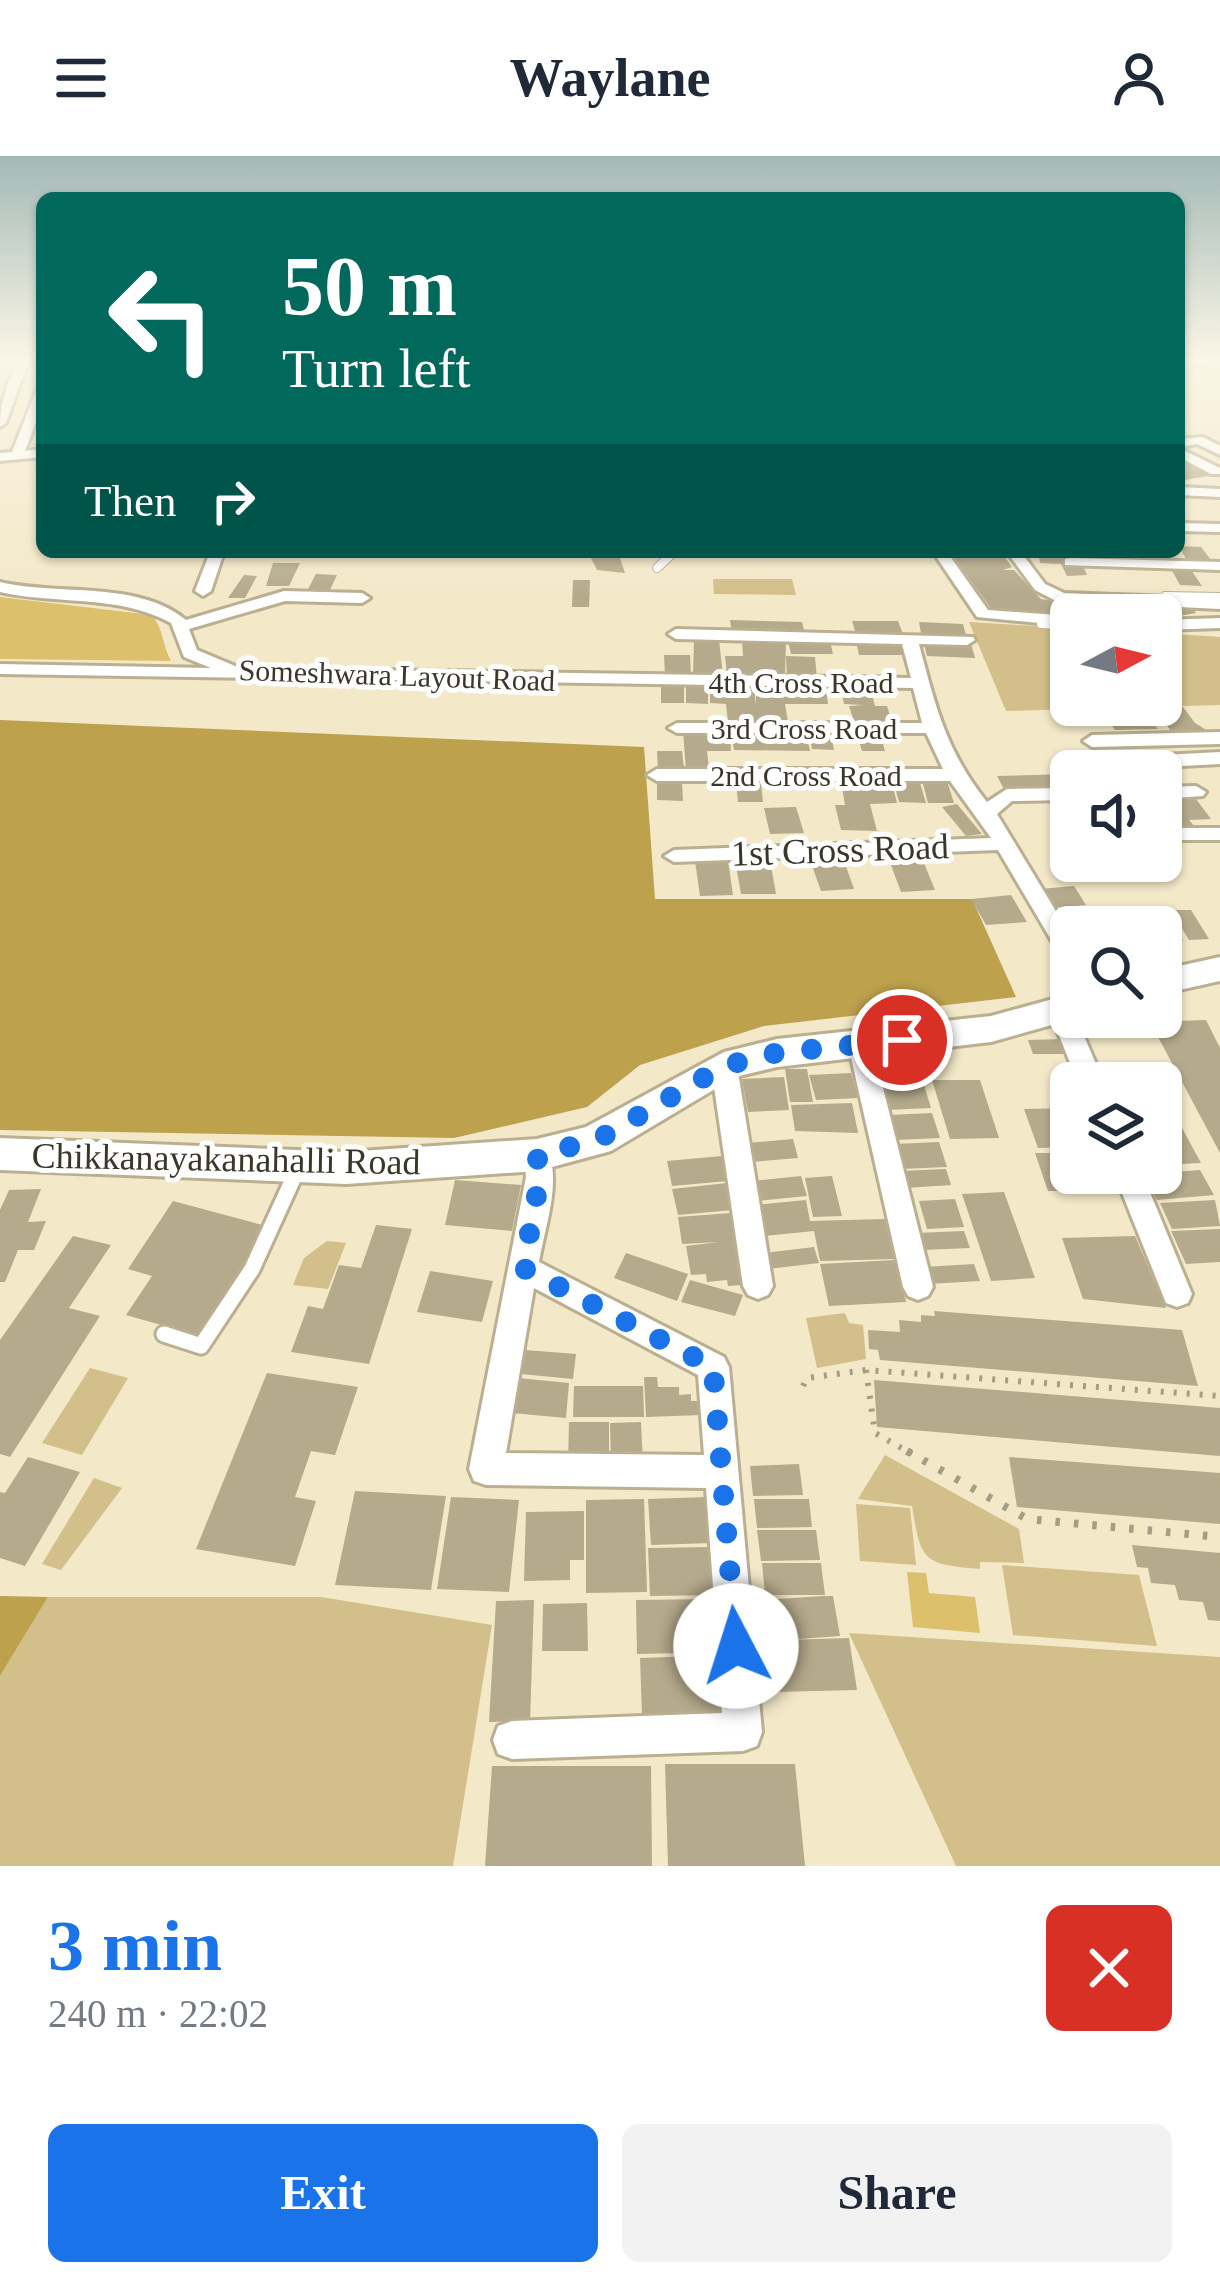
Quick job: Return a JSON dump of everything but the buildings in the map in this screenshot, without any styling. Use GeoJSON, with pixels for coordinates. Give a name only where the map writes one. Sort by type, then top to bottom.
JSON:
{"type":"FeatureCollection","features":[{"type":"Feature","properties":{"kind":"main road"},"geometry":{"type":"LineString","coordinates":[[1182,977],[1220,969]]}},
{"type":"Feature","properties":{"kind":"main road","name":"Chikkanayakanahalli Road"},"geometry":{"type":"LineString","coordinates":[[0,1154],[299,1167],[429,1165],[537,1155],[597,1140],[724,1066],[776,1053],[992,1029],[1050,1013]]}},
{"type":"Feature","properties":{"kind":"street"},"geometry":{"type":"LineString","coordinates":[[17,455],[28,436]]}},
{"type":"Feature","properties":{"kind":"street"},"geometry":{"type":"LineString","coordinates":[[1185,442],[1198,440],[1220,452]]}},
{"type":"Feature","properties":{"kind":"street"},"geometry":{"type":"LineString","coordinates":[[0,457],[36,453]]}},
{"type":"Feature","properties":{"kind":"street"},"geometry":{"type":"LineString","coordinates":[[1185,455],[1216,472]]}},
{"type":"Feature","properties":{"kind":"street"},"geometry":{"type":"LineString","coordinates":[[1185,491],[1220,493]]}},
{"type":"Feature","properties":{"kind":"street"},"geometry":{"type":"LineString","coordinates":[[1185,527],[1220,528]]}},
{"type":"Feature","properties":{"kind":"street"},"geometry":{"type":"LineString","coordinates":[[203,591],[216,558]]}},
{"type":"Feature","properties":{"kind":"street"},"geometry":{"type":"LineString","coordinates":[[944,558],[983,614],[1050,621]]}},
{"type":"Feature","properties":{"kind":"street"},"geometry":{"type":"LineString","coordinates":[[1018,558],[1040,587],[1061,598],[1219,606]]}},
{"type":"Feature","properties":{"kind":"street"},"geometry":{"type":"LineString","coordinates":[[1070,562],[1220,566]]}},
{"type":"Feature","properties":{"kind":"street"},"geometry":{"type":"LineString","coordinates":[[1094,586],[1219,606]]}},
{"type":"Feature","properties":{"kind":"street","name":"Someshwara Layout Road"},"geometry":{"type":"LineString","coordinates":[[0,587],[50,597],[147,604],[166,612],[180,627],[190,653],[238,673],[681,682]]}},
{"type":"Feature","properties":{"kind":"street"},"geometry":{"type":"LineString","coordinates":[[180,627],[284,596],[362,598]]}},
{"type":"Feature","properties":{"kind":"street"},"geometry":{"type":"LineString","coordinates":[[1182,618],[1219,606]]}},
{"type":"Feature","properties":{"kind":"street"},"geometry":{"type":"LineString","coordinates":[[676,634],[967,640]]}},
{"type":"Feature","properties":{"kind":"street"},"geometry":{"type":"LineString","coordinates":[[910,638],[932,728],[955,775],[986,813],[1050,920]]}},
{"type":"Feature","properties":{"kind":"street"},"geometry":{"type":"LineString","coordinates":[[0,669],[238,673]]}},
{"type":"Feature","properties":{"kind":"street","name":"4th Cross Road"},"geometry":{"type":"LineString","coordinates":[[681,682],[921,683]]}},
{"type":"Feature","properties":{"kind":"street","name":"3rd Cross Road"},"geometry":{"type":"LineString","coordinates":[[676,728],[932,728]]}},
{"type":"Feature","properties":{"kind":"street"},"geometry":{"type":"LineString","coordinates":[[1092,741],[1220,738]]}},
{"type":"Feature","properties":{"kind":"street"},"geometry":{"type":"LineString","coordinates":[[1182,760],[1220,758]]}},
{"type":"Feature","properties":{"kind":"street","name":"2nd Cross Road"},"geometry":{"type":"LineString","coordinates":[[657,775],[955,775]]}},
{"type":"Feature","properties":{"kind":"street"},"geometry":{"type":"LineString","coordinates":[[1182,792],[1196,792]]}},
{"type":"Feature","properties":{"kind":"street"},"geometry":{"type":"LineString","coordinates":[[986,813],[1007,795],[1050,794]]}},
{"type":"Feature","properties":{"kind":"street"},"geometry":{"type":"LineString","coordinates":[[1182,834],[1220,834]]}},
{"type":"Feature","properties":{"kind":"street","name":"1st Cross Road"},"geometry":{"type":"LineString","coordinates":[[674,856],[1005,844]]}},
{"type":"Feature","properties":{"kind":"street"},"geometry":{"type":"LineString","coordinates":[[860,1044],[918,1287]]}},
{"type":"Feature","properties":{"kind":"street"},"geometry":{"type":"LineString","coordinates":[[724,1066],[758,1286]]}},
{"type":"Feature","properties":{"kind":"street"},"geometry":{"type":"LineString","coordinates":[[537,1155],[540,1177],[487,1469],[721,1472]]}},
{"type":"Feature","properties":{"kind":"street"},"geometry":{"type":"LineString","coordinates":[[1137,1194],[1178,1294]]}},
{"type":"Feature","properties":{"kind":"street"},"geometry":{"type":"LineString","coordinates":[[512,1740],[743,1732],[713,1367],[523,1268]]}},
{"type":"Feature","properties":{"kind":"lane"},"geometry":{"type":"LineString","coordinates":[[657,568],[668,558]]}},
{"type":"Feature","properties":{"kind":"lane"},"geometry":{"type":"LineString","coordinates":[[1182,599],[1219,606]]}},
{"type":"Feature","properties":{"kind":"lane"},"geometry":{"type":"LineString","coordinates":[[1041,624],[1050,624]]}},
{"type":"Feature","properties":{"kind":"lane"},"geometry":{"type":"LineString","coordinates":[[164,1334],[201,1346],[252,1269],[299,1167]]}},
{"type":"Feature","properties":{"kind":"path"},"geometry":{"type":"LineString","coordinates":[[802,1386],[807,1378],[866,1370],[1220,1396]]}},
{"type":"Feature","properties":{"kind":"path"},"geometry":{"type":"LineString","coordinates":[[866,1370],[874,1433],[1027,1519],[1220,1537]]}},
{"type":"Feature","properties":{"kind":"shaded area"},"geometry":{"type":"Polygon","coordinates":[[[713,579],[792,579],[796,595],[714,594],[713,579]]]}},
{"type":"Feature","properties":{"kind":"shaded area"},"geometry":{"type":"Polygon","coordinates":[[[0,597],[152,615],[171,661],[0,659],[0,597]]]}},
{"type":"Feature","properties":{"kind":"shaded area"},"geometry":{"type":"Polygon","coordinates":[[[969,622],[1050,627],[1050,710],[1006,711],[969,622]]]}},
{"type":"Feature","properties":{"kind":"shaded area"},"geometry":{"type":"Polygon","coordinates":[[[1182,634],[1220,637],[1220,705],[1182,706],[1182,634]]]}},
{"type":"Feature","properties":{"kind":"shaded area"},"geometry":{"type":"Polygon","coordinates":[[[0,720],[644,747],[655,899],[972,899],[1016,997],[764,1026],[640,1065],[587,1107],[454,1138],[0,1130],[0,720]]]}},
{"type":"Feature","properties":{"kind":"shaded area"},"geometry":{"type":"Polygon","coordinates":[[[327,1241],[346,1243],[328,1289],[293,1285],[304,1258],[327,1241]]]}},
{"type":"Feature","properties":{"kind":"shaded area"},"geometry":{"type":"Polygon","coordinates":[[[845,1313],[849,1323],[863,1325],[866,1359],[817,1368],[806,1318],[845,1313]]]}},
{"type":"Feature","properties":{"kind":"shaded area"},"geometry":{"type":"Polygon","coordinates":[[[90,1368],[128,1378],[82,1455],[42,1443],[90,1368]]]}},
{"type":"Feature","properties":{"kind":"shaded area"},"geometry":{"type":"Polygon","coordinates":[[[885,1455],[1019,1529],[1024,1563],[980,1562],[980,1569],[928,1557],[918,1539],[912,1506],[858,1499],[885,1455]]]}},
{"type":"Feature","properties":{"kind":"shaded area"},"geometry":{"type":"Polygon","coordinates":[[[94,1478],[122,1488],[61,1570],[42,1564],[94,1478]]]}},
{"type":"Feature","properties":{"kind":"shaded area"},"geometry":{"type":"Polygon","coordinates":[[[856,1504],[910,1508],[916,1565],[860,1561],[856,1504]]]}},
{"type":"Feature","properties":{"kind":"shaded area"},"geometry":{"type":"Polygon","coordinates":[[[1002,1565],[1139,1575],[1157,1646],[1013,1635],[1002,1565]]]}},
{"type":"Feature","properties":{"kind":"shaded area"},"geometry":{"type":"Polygon","coordinates":[[[907,1572],[926,1573],[929,1593],[975,1597],[980,1633],[913,1627],[907,1572]]]}},
{"type":"Feature","properties":{"kind":"shaded area"},"geometry":{"type":"Polygon","coordinates":[[[0,1596],[48,1597],[0,1676],[0,1596]]]}},
{"type":"Feature","properties":{"kind":"shaded area"},"geometry":{"type":"Polygon","coordinates":[[[48,1597],[321,1597],[492,1625],[453,1866],[0,1866],[0,1676],[48,1597]]]}},
{"type":"Feature","properties":{"kind":"shaded area"},"geometry":{"type":"Polygon","coordinates":[[[849,1633],[1220,1657],[1220,1866],[956,1866],[849,1633]]]}},
{"type":"Feature","properties":{"kind":"route"},"geometry":{"type":"LineString","coordinates":[[736,1646],[713,1367],[523,1268],[540,1177],[537,1155],[597,1140],[724,1066],[776,1053],[902,1040]]}}]}
